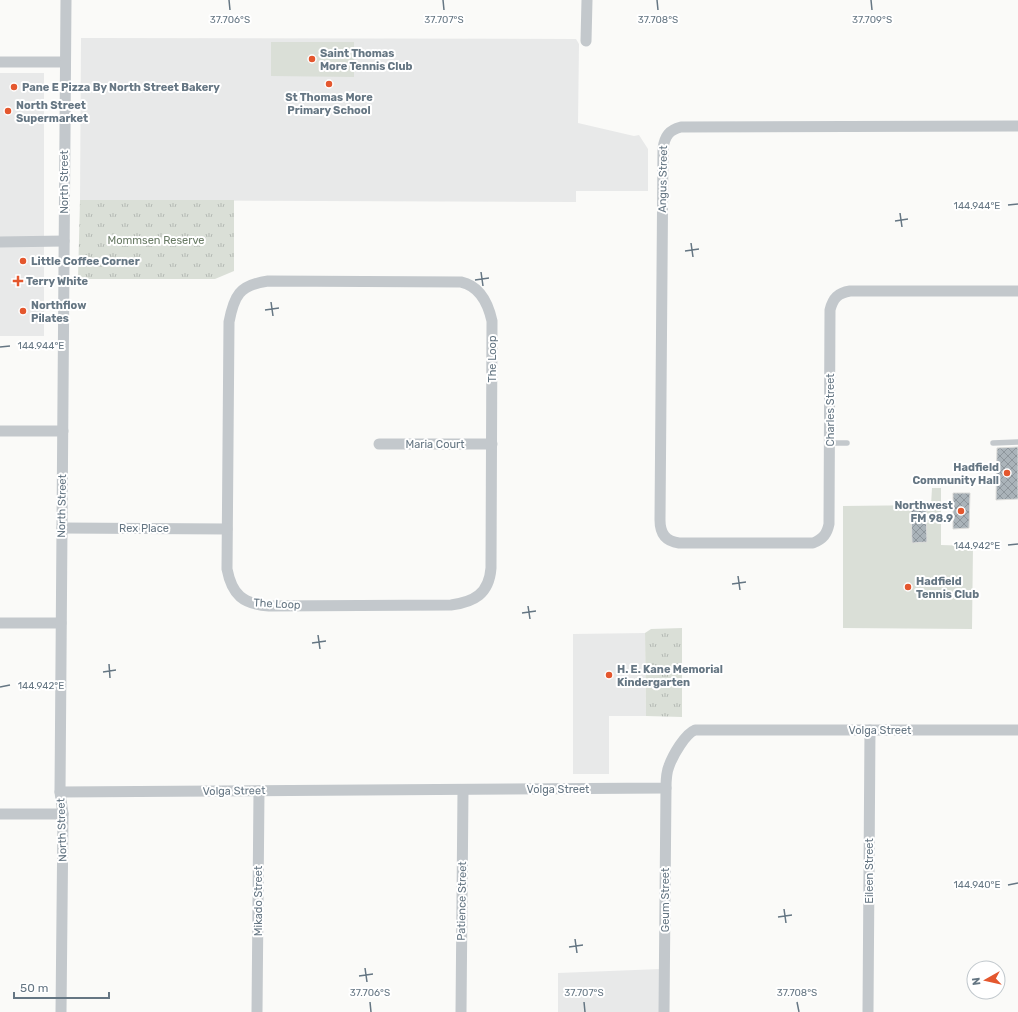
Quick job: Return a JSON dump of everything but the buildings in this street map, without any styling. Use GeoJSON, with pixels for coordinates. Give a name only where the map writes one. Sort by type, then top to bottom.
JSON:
{"type":"FeatureCollection","features":[{"type":"Feature","properties":{"kind":"street","name":"North Street"},"geometry":{"type":"LineString","coordinates":[[61,1012],[63,814],[60,792],[66,0]]}},
{"type":"Feature","properties":{"kind":"street"},"geometry":{"type":"LineString","coordinates":[[586,41],[587,0]]}},
{"type":"Feature","properties":{"kind":"street"},"geometry":{"type":"LineString","coordinates":[[0,62],[65,62]]}},
{"type":"Feature","properties":{"kind":"street","name":"Angus Street"},"geometry":{"type":"LineString","coordinates":[[661,531],[663,148],[669,131],[681,127],[1018,126]]}},
{"type":"Feature","properties":{"kind":"street"},"geometry":{"type":"LineString","coordinates":[[0,242],[64,241]]}},
{"type":"Feature","properties":{"kind":"street","name":"The Loop"},"geometry":{"type":"LineString","coordinates":[[268,281],[452,282],[465,283],[474,287],[482,295],[490,308],[492,321],[490,578],[485,590],[472,600],[462,604],[258,605],[247,602],[238,594],[230,582],[227,569],[227,529],[229,322],[232,306],[237,296],[247,286],[268,281]]}},
{"type":"Feature","properties":{"kind":"street","name":"Charles Street"},"geometry":{"type":"LineString","coordinates":[[661,531],[667,540],[679,543],[813,543],[824,537],[828,531],[829,524],[830,310],[833,299],[842,292],[1018,291]]}},
{"type":"Feature","properties":{"kind":"street"},"geometry":{"type":"LineString","coordinates":[[0,431],[63,430]]}},
{"type":"Feature","properties":{"kind":"street","name":"Maria Court"},"geometry":{"type":"LineString","coordinates":[[379,444],[492,444]]}},
{"type":"Feature","properties":{"kind":"street","name":"Rex Place"},"geometry":{"type":"LineString","coordinates":[[62,528],[227,529]]}},
{"type":"Feature","properties":{"kind":"street"},"geometry":{"type":"LineString","coordinates":[[0,623],[61,623]]}},
{"type":"Feature","properties":{"kind":"street","name":"Volga Street"},"geometry":{"type":"LineString","coordinates":[[60,792],[666,788],[669,766],[684,740],[690,732],[695,730],[1018,730]]}},
{"type":"Feature","properties":{"kind":"street","name":"Eileen Street"},"geometry":{"type":"LineString","coordinates":[[868,1012],[870,730]]}},
{"type":"Feature","properties":{"kind":"street","name":"Geum Street"},"geometry":{"type":"LineString","coordinates":[[664,1012],[666,788]]}},
{"type":"Feature","properties":{"kind":"street","name":"Patience Street"},"geometry":{"type":"LineString","coordinates":[[461,1012],[463,790]]}},
{"type":"Feature","properties":{"kind":"street","name":"Mikado Street"},"geometry":{"type":"LineString","coordinates":[[257,1012],[259,791]]}},
{"type":"Feature","properties":{"kind":"street"},"geometry":{"type":"LineString","coordinates":[[0,814],[63,814]]}},
{"type":"Feature","properties":{"kind":"lane"},"geometry":{"type":"LineString","coordinates":[[993,443],[1018,442]]}},
{"type":"Feature","properties":{"kind":"lane"},"geometry":{"type":"LineString","coordinates":[[829,443],[847,444]]}},
{"type":"Feature","properties":{"kind":"shaded area","name":"St Thomas More Primary School"},"geometry":{"type":"Polygon","coordinates":[[[81,38],[576,39],[579,44],[578,123],[634,136],[639,135],[648,149],[648,191],[576,191],[576,202],[80,200],[81,38]]]}},
{"type":"Feature","properties":{"kind":"shaded area"},"geometry":{"type":"Polygon","coordinates":[[[0,73],[44,73],[44,336],[0,336],[0,73]]]}},
{"type":"Feature","properties":{"kind":"shaded area","name":"H. E. Kane Memorial Kindergarten"},"geometry":{"type":"Polygon","coordinates":[[[645,633],[646,716],[609,716],[609,774],[573,774],[573,634],[645,633]]]}},
{"type":"Feature","properties":{"kind":"shaded area"},"geometry":{"type":"Polygon","coordinates":[[[661,969],[662,1012],[558,1012],[558,973],[661,969]]]}},
{"type":"Feature","properties":{"kind":"green space","name":"Saint Thomas More Tennis Club"},"geometry":{"type":"Polygon","coordinates":[[[271,42],[354,42],[354,77],[271,76],[271,42]]]}},
{"type":"Feature","properties":{"kind":"green space","name":"Mommsen Reserve"},"geometry":{"type":"Polygon","coordinates":[[[80,200],[234,200],[234,271],[215,279],[78,279],[80,200]]]}},
{"type":"Feature","properties":{"kind":"green space","name":"Hadfield Tennis Club"},"geometry":{"type":"Polygon","coordinates":[[[932,488],[941,488],[941,545],[973,546],[972,629],[843,628],[843,506],[931,505],[932,488]]]}},
{"type":"Feature","properties":{"kind":"green space"},"geometry":{"type":"Polygon","coordinates":[[[682,628],[682,717],[646,716],[645,633],[651,629],[682,628]]]}},
{"type":"Feature","properties":{"kind":"place","name":"Saint Thomas More Tennis Club"},"geometry":{"type":"Point","coordinates":[312,59]}},
{"type":"Feature","properties":{"kind":"place","name":"St Thomas More Primary School"},"geometry":{"type":"Point","coordinates":[329,84]}},
{"type":"Feature","properties":{"kind":"place","name":"Pane E Pizza By North Street Bakery"},"geometry":{"type":"Point","coordinates":[14,87]}},
{"type":"Feature","properties":{"kind":"place","name":"North Street Supermarket"},"geometry":{"type":"Point","coordinates":[8,111]}},
{"type":"Feature","properties":{"kind":"place","name":"Little Coffee Corner"},"geometry":{"type":"Point","coordinates":[23,261]}},
{"type":"Feature","properties":{"kind":"place","name":"Terry White"},"geometry":{"type":"Point","coordinates":[18,281]}},
{"type":"Feature","properties":{"kind":"place","name":"Northflow Pilates"},"geometry":{"type":"Point","coordinates":[23,311]}},
{"type":"Feature","properties":{"kind":"place","name":"Hadfield Community Hall"},"geometry":{"type":"Point","coordinates":[1007,473]}},
{"type":"Feature","properties":{"kind":"place","name":"Northwest FM 98.9"},"geometry":{"type":"Point","coordinates":[961,511]}},
{"type":"Feature","properties":{"kind":"place","name":"Hadfield Tennis Club"},"geometry":{"type":"Point","coordinates":[908,587]}},
{"type":"Feature","properties":{"kind":"place","name":"H. E. Kane Memorial Kindergarten"},"geometry":{"type":"Point","coordinates":[609,675]}}]}
